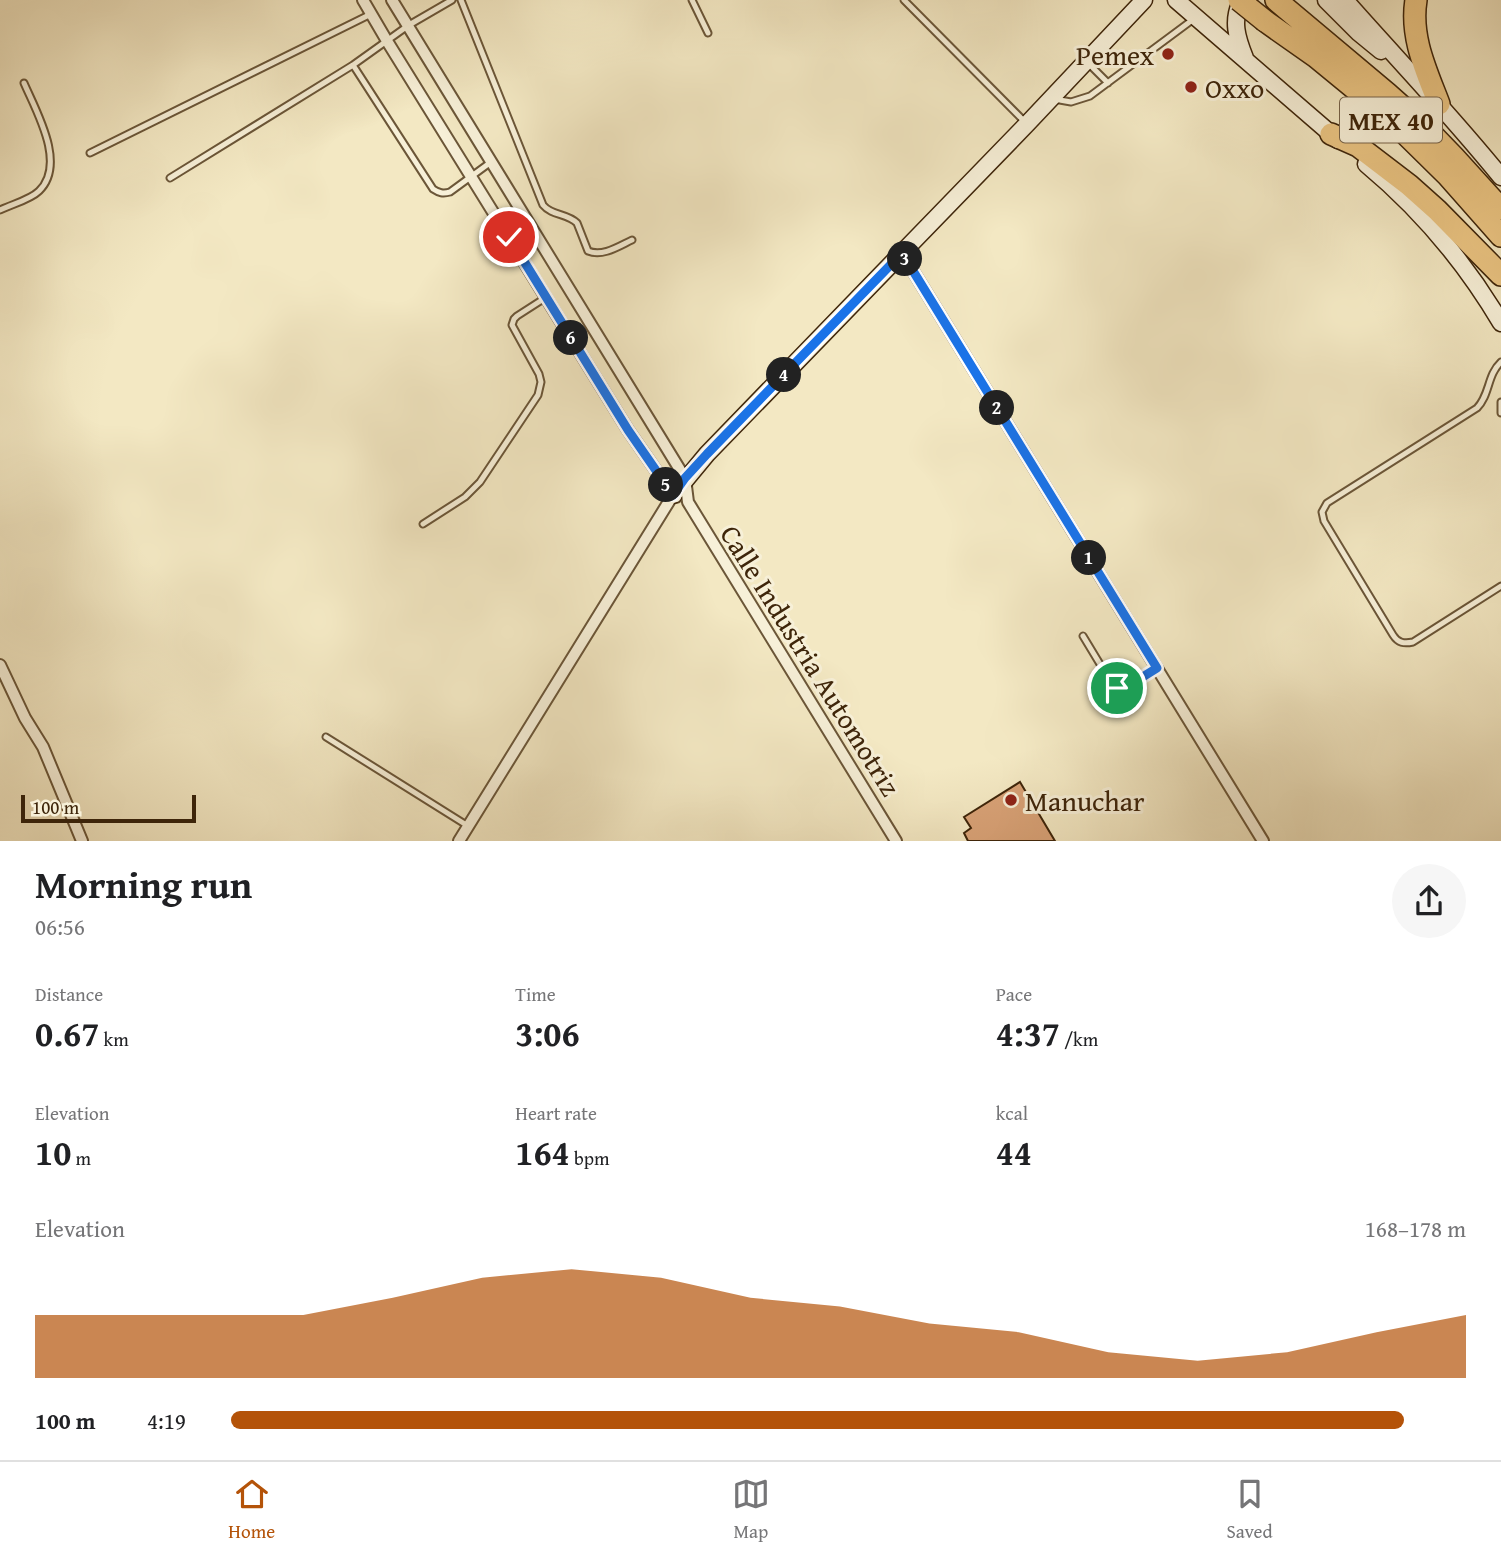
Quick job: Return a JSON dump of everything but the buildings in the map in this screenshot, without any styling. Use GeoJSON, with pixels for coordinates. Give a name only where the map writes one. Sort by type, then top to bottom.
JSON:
{"type":"FeatureCollection","features":[{"type":"Feature","properties":{"kind":"highway","name":"MEX 40"},"geometry":{"type":"LineString","coordinates":[[1240,0],[1383,112],[1448,176],[1501,236]]}},
{"type":"Feature","properties":{"kind":"highway"},"geometry":{"type":"LineString","coordinates":[[1416,0],[1417,41],[1439,104]]}},
{"type":"Feature","properties":{"kind":"highway","name":"MEX 40"},"geometry":{"type":"LineString","coordinates":[[1279,2],[1425,127],[1501,209]]}},
{"type":"Feature","properties":{"kind":"highway"},"geometry":{"type":"LineString","coordinates":[[1331,134],[1358,146],[1409,185],[1501,275]]}},
{"type":"Feature","properties":{"kind":"street"},"geometry":{"type":"LineString","coordinates":[[363,0],[628,430],[673,495],[688,502]]}},
{"type":"Feature","properties":{"kind":"street","name":"Calle Industria Automotriz"},"geometry":{"type":"LineString","coordinates":[[393,0],[685,478],[688,502],[896,841]]}},
{"type":"Feature","properties":{"kind":"street"},"geometry":{"type":"LineString","coordinates":[[459,841],[685,478],[1144,0]]}},
{"type":"Feature","properties":{"kind":"street"},"geometry":{"type":"LineString","coordinates":[[1176,0],[1396,191],[1471,276],[1501,323]]}},
{"type":"Feature","properties":{"kind":"street"},"geometry":{"type":"LineString","coordinates":[[1240,0],[1236,27],[1247,62]]}},
{"type":"Feature","properties":{"kind":"street"},"geometry":{"type":"LineString","coordinates":[[1326,0],[1370,43],[1401,64]]}},
{"type":"Feature","properties":{"kind":"street"},"geometry":{"type":"LineString","coordinates":[[1345,0],[1501,177]]}},
{"type":"Feature","properties":{"kind":"street"},"geometry":{"type":"LineString","coordinates":[[902,253],[1263,841]]}},
{"type":"Feature","properties":{"kind":"street"},"geometry":{"type":"LineString","coordinates":[[0,664],[47,757],[82,841]]}},
{"type":"Feature","properties":{"kind":"lane"},"geometry":{"type":"LineString","coordinates":[[170,178],[353,65],[409,25],[452,0]]}},
{"type":"Feature","properties":{"kind":"lane"},"geometry":{"type":"LineString","coordinates":[[461,0],[542,205],[551,212],[574,219],[588,251],[592,254],[632,240]]}},
{"type":"Feature","properties":{"kind":"lane"},"geometry":{"type":"LineString","coordinates":[[692,0],[708,33]]}},
{"type":"Feature","properties":{"kind":"lane"},"geometry":{"type":"LineString","coordinates":[[904,0],[1027,124]]}},
{"type":"Feature","properties":{"kind":"lane"},"geometry":{"type":"LineString","coordinates":[[90,153],[371,14]]}},
{"type":"Feature","properties":{"kind":"lane"},"geometry":{"type":"LineString","coordinates":[[1051,99],[1064,102],[1090,96],[1195,19]]}},
{"type":"Feature","properties":{"kind":"lane"},"geometry":{"type":"LineString","coordinates":[[1086,61],[1108,83]]}},
{"type":"Feature","properties":{"kind":"lane"},"geometry":{"type":"LineString","coordinates":[[353,65],[433,189],[441,193],[450,192],[491,162]]}},
{"type":"Feature","properties":{"kind":"lane"},"geometry":{"type":"LineString","coordinates":[[0,210],[41,190],[49,176],[49,147],[24,83]]}},
{"type":"Feature","properties":{"kind":"lane"},"geometry":{"type":"LineString","coordinates":[[423,524],[474,489],[538,395],[541,382],[539,374],[512,325],[517,316],[546,297]]}},
{"type":"Feature","properties":{"kind":"lane"},"geometry":{"type":"LineString","coordinates":[[1501,362],[1493,371],[1485,397],[1477,408],[1327,503],[1323,507],[1322,517],[1392,635],[1400,642],[1413,642],[1501,586]]}},
{"type":"Feature","properties":{"kind":"lane"},"geometry":{"type":"LineString","coordinates":[[1501,402],[1501,413]]}},
{"type":"Feature","properties":{"kind":"lane"},"geometry":{"type":"LineString","coordinates":[[1083,636],[1117,688],[1125,688],[1157,668]]}},
{"type":"Feature","properties":{"kind":"lane"},"geometry":{"type":"LineString","coordinates":[[326,737],[468,826]]}},
{"type":"Feature","properties":{"kind":"place","name":"Pemex"},"geometry":{"type":"Point","coordinates":[1168,54]}},
{"type":"Feature","properties":{"kind":"place","name":"Oxxo"},"geometry":{"type":"Point","coordinates":[1191,87]}},
{"type":"Feature","properties":{"kind":"place","name":"Manuchar"},"geometry":{"type":"Point","coordinates":[1011,800]}},
{"type":"Feature","properties":{"kind":"route"},"geometry":{"type":"LineString","coordinates":[[509,237],[628,430],[673,495],[707,454],[902,253],[1157,668],[1125,688],[1117,688]]}}]}
